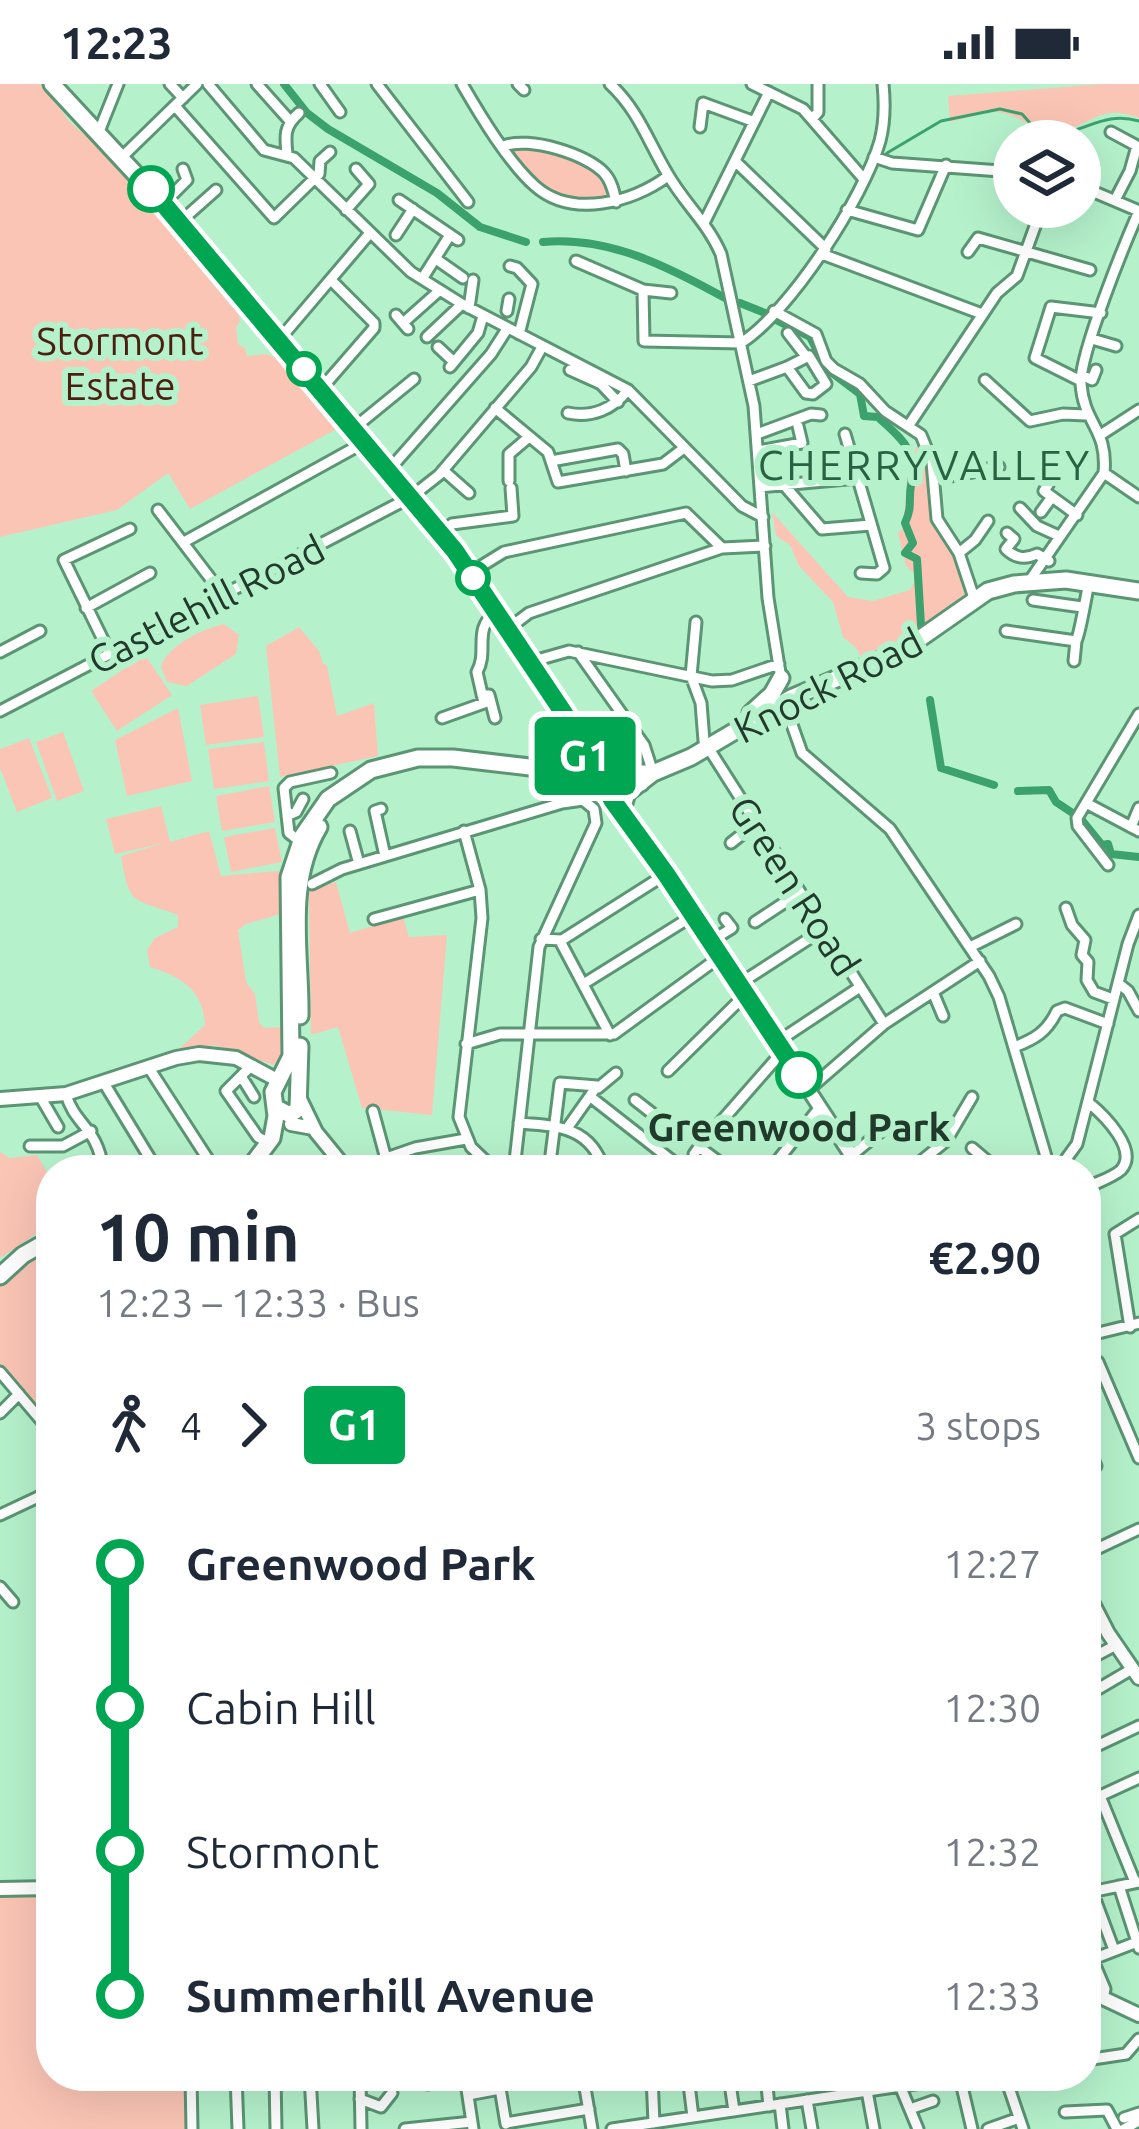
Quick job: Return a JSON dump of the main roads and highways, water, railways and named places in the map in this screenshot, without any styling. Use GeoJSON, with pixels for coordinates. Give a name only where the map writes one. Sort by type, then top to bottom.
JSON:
{"type":"FeatureCollection","features":[{"type":"Feature","properties":{"kind":"highway"},"geometry":{"type":"LineString","coordinates":[[52,84],[181,222],[441,533],[574,727],[604,780]]}},
{"type":"Feature","properties":{"kind":"highway","name":"Knock Road"},"geometry":{"type":"LineString","coordinates":[[604,780],[647,778],[802,693],[921,641],[974,598],[998,587],[1031,591],[1052,581],[1090,581],[1139,591]]}},
{"type":"Feature","properties":{"kind":"highway"},"geometry":{"type":"LineString","coordinates":[[715,743],[770,696],[780,671]]}},
{"type":"Feature","properties":{"kind":"highway"},"geometry":{"type":"LineString","coordinates":[[260,1155],[269,1143],[277,1091],[292,1048],[289,877],[328,799],[382,766],[434,757],[578,769],[627,793],[647,778]]}},
{"type":"Feature","properties":{"kind":"highway"},"geometry":{"type":"LineString","coordinates":[[523,766],[559,785]]}},
{"type":"Feature","properties":{"kind":"highway"},"geometry":{"type":"LineString","coordinates":[[269,1155],[296,1110],[298,901],[304,844],[327,815],[363,784],[412,769],[453,768],[559,785],[604,780]]}},
{"type":"Feature","properties":{"kind":"highway"},"geometry":{"type":"LineString","coordinates":[[277,1091],[294,1084],[296,1110]]}},
{"type":"Feature","properties":{"kind":"highway"},"geometry":{"type":"LineString","coordinates":[[277,1091],[285,1115],[296,1110]]}},
{"type":"Feature","properties":{"kind":"highway"},"geometry":{"type":"LineString","coordinates":[[0,1264],[36,1244]]}},
{"type":"Feature","properties":{"kind":"highway"},"geometry":{"type":"LineString","coordinates":[[0,1276],[36,1246]]}},
{"type":"Feature","properties":{"kind":"main road"},"geometry":{"type":"LineString","coordinates":[[604,780],[629,825],[650,850]]}},
{"type":"Feature","properties":{"kind":"main road"},"geometry":{"type":"LineString","coordinates":[[604,780],[694,915],[716,935],[721,956],[852,1155]]}},
{"type":"Feature","properties":{"kind":"main road"},"geometry":{"type":"LineString","coordinates":[[0,1099],[66,1094],[199,1054],[226,1056],[255,1067],[277,1091]]}},
{"type":"Feature","properties":{"kind":"main road"},"geometry":{"type":"LineString","coordinates":[[296,1110],[315,1130]]}},
{"type":"Feature","properties":{"kind":"main road"},"geometry":{"type":"LineString","coordinates":[[296,1110],[334,1155]]}},
{"type":"Feature","properties":{"kind":"main road"},"geometry":{"type":"LineString","coordinates":[[1101,1618],[1136,1674]]}},
{"type":"Feature","properties":{"kind":"main road"},"geometry":{"type":"LineString","coordinates":[[0,1888],[36,1888]]}},
{"type":"Feature","properties":{"kind":"main road"},"geometry":{"type":"LineString","coordinates":[[1101,1997],[1139,2015]]}},
{"type":"Feature","properties":{"kind":"waterway"},"geometry":{"type":"LineString","coordinates":[[284,84],[307,113],[328,129],[437,193],[480,227],[526,242]]}},
{"type":"Feature","properties":{"kind":"waterway"},"geometry":{"type":"LineString","coordinates":[[887,153],[941,121],[1000,109],[1022,114],[1039,133],[1067,132],[1112,119],[1139,121]]}},
{"type":"Feature","properties":{"kind":"waterway"},"geometry":{"type":"LineString","coordinates":[[543,242],[615,249],[660,265],[725,298]]}},
{"type":"Feature","properties":{"kind":"waterway"},"geometry":{"type":"LineString","coordinates":[[740,303],[765,313]]}},
{"type":"Feature","properties":{"kind":"waterway"},"geometry":{"type":"LineString","coordinates":[[772,318],[810,337],[827,369],[860,394],[864,416],[878,417],[910,454],[910,508],[905,523],[913,543],[905,553],[917,559],[921,625]]}},
{"type":"Feature","properties":{"kind":"waterway"},"geometry":{"type":"LineString","coordinates":[[930,700],[941,768],[994,785]]}},
{"type":"Feature","properties":{"kind":"waterway"},"geometry":{"type":"LineString","coordinates":[[1018,791],[1049,790],[1056,802],[1074,814]]}},
{"type":"Feature","properties":{"kind":"waterway"},"geometry":{"type":"LineString","coordinates":[[1081,819],[1102,845],[1108,844],[1111,854],[1139,857]]}},
{"type":"Feature","properties":{"kind":"place","name":"Greenwood Park"},"geometry":{"type":"Point","coordinates":[799,1075]}},
{"type":"Feature","properties":{"kind":"district","name":"CHERRYVALLEY"},"geometry":{"type":"Point","coordinates":[925,464]}},
{"type":"Feature","properties":{"kind":"park label","name":"Stormont Estate"},"geometry":{"type":"Point","coordinates":[120,362]}}]}
